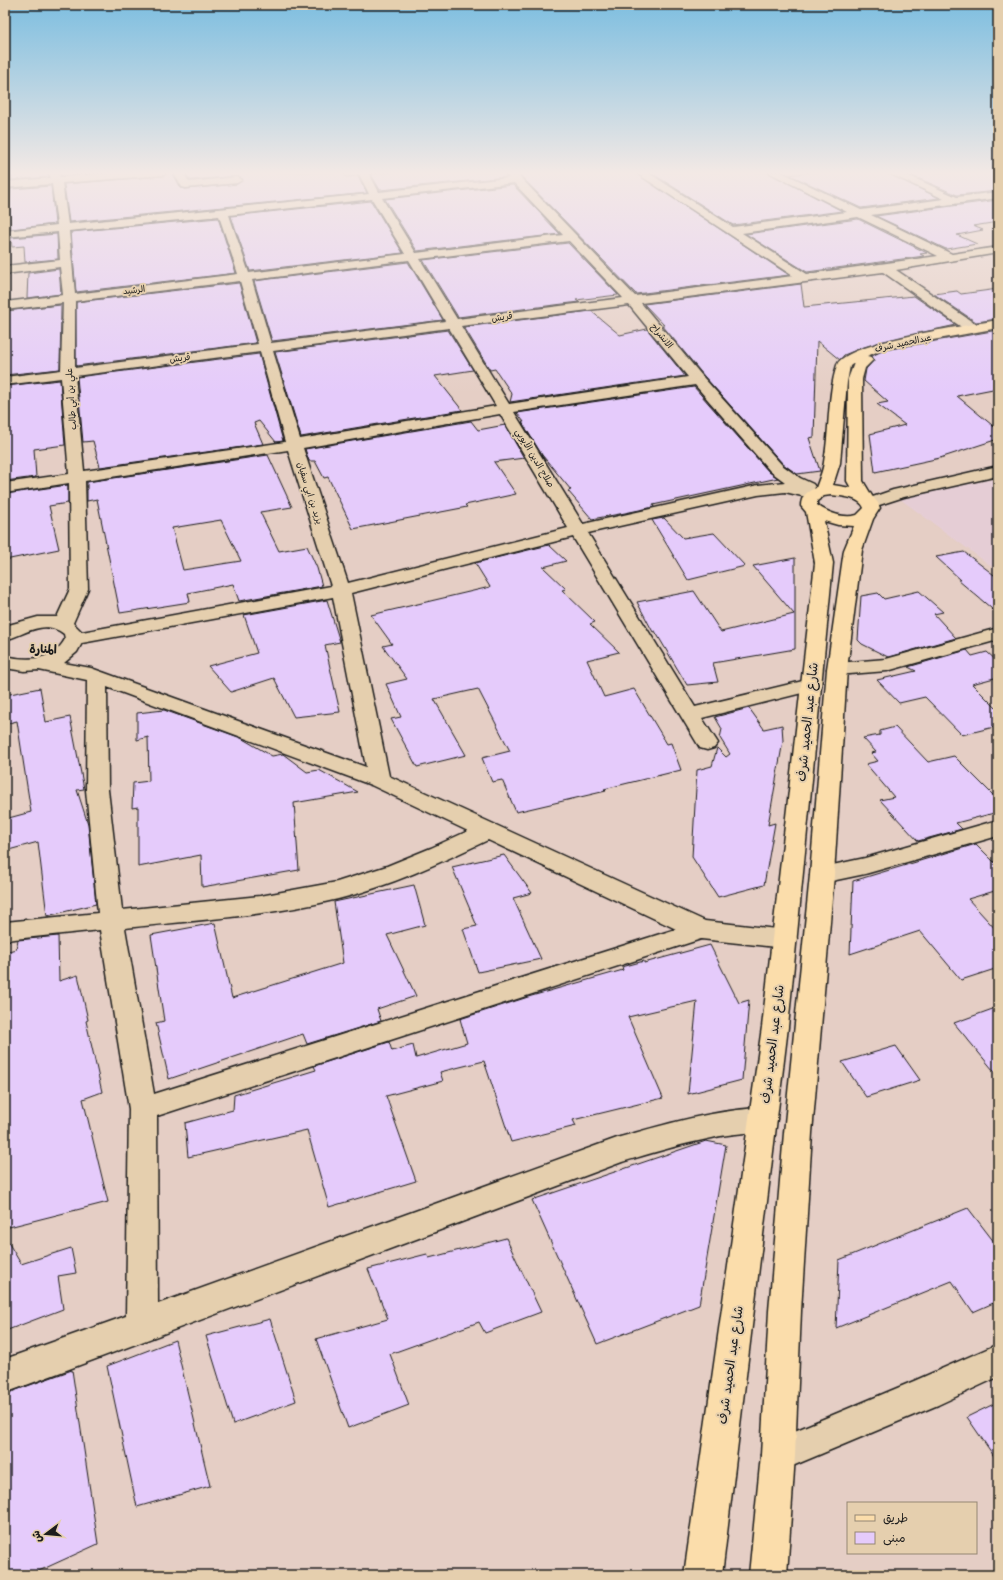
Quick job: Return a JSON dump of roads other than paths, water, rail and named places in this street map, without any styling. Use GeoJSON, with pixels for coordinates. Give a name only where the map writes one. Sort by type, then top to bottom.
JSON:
{"type":"FeatureCollection","features":[{"type":"Feature","properties":{"kind":"main road","name":"عبدالحميد شرف"},"geometry":{"type":"LineString","coordinates":[[816,499],[832,463],[840,382],[844,364],[858,355],[881,346],[998,324]]}},
{"type":"Feature","properties":{"kind":"main road","name":"عبدالحميد شرف"},"geometry":{"type":"LineString","coordinates":[[867,506],[855,481],[855,379],[859,366],[869,358],[914,345],[998,330]]}},
{"type":"Feature","properties":{"kind":"main road"},"geometry":{"type":"LineString","coordinates":[[845,491],[867,506],[860,519],[831,519],[816,499],[845,491]]}},
{"type":"Feature","properties":{"kind":"main road","name":"شارع عبد الحميد شرف"},"geometry":{"type":"LineString","coordinates":[[703,1575],[775,1028],[812,684],[824,563],[816,499]]}},
{"type":"Feature","properties":{"kind":"main road"},"geometry":{"type":"LineString","coordinates":[[768,1575],[778,1455],[786,1303],[806,1034],[822,875],[837,669],[853,550],[867,506]]}},
{"type":"Feature","properties":{"kind":"main road"},"geometry":{"type":"LineString","coordinates":[[775,1028],[806,1034]]}},
{"type":"Feature","properties":{"kind":"street","name":"علي بن أبي طالب"},"geometry":{"type":"LineString","coordinates":[[65,246],[69,298],[68,373],[77,477],[79,589],[69,638]]}},
{"type":"Feature","properties":{"kind":"street","name":"يزيد بن ابي سفيان"},"geometry":{"type":"LineString","coordinates":[[234,246],[294,445],[341,590],[379,780]]}},
{"type":"Feature","properties":{"kind":"street","name":"صلاح الدين الأيوبي"},"geometry":{"type":"LineString","coordinates":[[406,246],[707,743]]}},
{"type":"Feature","properties":{"kind":"street","name":"الرشيد"},"geometry":{"type":"LineString","coordinates":[[5,306],[507,246]]}},
{"type":"Feature","properties":{"kind":"street","name":"الانشراح"},"geometry":{"type":"LineString","coordinates":[[579,246],[632,300],[698,380],[776,468],[816,499]]}},
{"type":"Feature","properties":{"kind":"street"},"geometry":{"type":"LineString","coordinates":[[754,246],[804,278]]}},
{"type":"Feature","properties":{"kind":"street"},"geometry":{"type":"LineString","coordinates":[[926,246],[949,257]]}},
{"type":"Feature","properties":{"kind":"street","name":"قريش"},"geometry":{"type":"LineString","coordinates":[[5,381],[885,268],[998,250]]}},
{"type":"Feature","properties":{"kind":"street"},"geometry":{"type":"LineString","coordinates":[[5,270],[66,263]]}},
{"type":"Feature","properties":{"kind":"street"},"geometry":{"type":"LineString","coordinates":[[885,268],[972,328]]}},
{"type":"Feature","properties":{"kind":"street"},"geometry":{"type":"LineString","coordinates":[[5,488],[294,445],[505,409],[698,380]]}},
{"type":"Feature","properties":{"kind":"street"},"geometry":{"type":"LineString","coordinates":[[867,506],[898,493],[998,470]]}},
{"type":"Feature","properties":{"kind":"street"},"geometry":{"type":"LineString","coordinates":[[5,662],[18,666],[39,664],[56,659],[69,638],[341,590],[579,530],[746,493],[816,499]]}},
{"type":"Feature","properties":{"kind":"street"},"geometry":{"type":"LineString","coordinates":[[5,617],[26,624]]}},
{"type":"Feature","properties":{"kind":"street"},"geometry":{"type":"LineString","coordinates":[[5,634],[26,624],[46,622],[69,638],[91,675],[96,790],[111,920],[143,1109],[142,1325]]}},
{"type":"Feature","properties":{"kind":"street"},"geometry":{"type":"LineString","coordinates":[[837,669],[887,665],[998,634]]}},
{"type":"Feature","properties":{"kind":"street"},"geometry":{"type":"LineString","coordinates":[[39,664],[91,675],[379,780],[701,930],[785,939]]}},
{"type":"Feature","properties":{"kind":"street"},"geometry":{"type":"LineString","coordinates":[[690,715],[812,684]]}},
{"type":"Feature","properties":{"kind":"street"},"geometry":{"type":"LineString","coordinates":[[822,875],[865,866],[998,828]]}},
{"type":"Feature","properties":{"kind":"street"},"geometry":{"type":"LineString","coordinates":[[5,931],[260,904],[338,890],[395,872],[439,854],[487,831]]}},
{"type":"Feature","properties":{"kind":"street"},"geometry":{"type":"LineString","coordinates":[[143,1109],[701,930]]}},
{"type":"Feature","properties":{"kind":"street"},"geometry":{"type":"LineString","coordinates":[[5,1376],[620,1150],[682,1132],[714,1125],[763,1119]]}},
{"type":"Feature","properties":{"kind":"street"},"geometry":{"type":"LineString","coordinates":[[778,1455],[926,1393],[998,1360]]}},
{"type":"Feature","properties":{"kind":"district","name":"المنارة"},"geometry":{"type":"Point","coordinates":[43,649]}}]}
